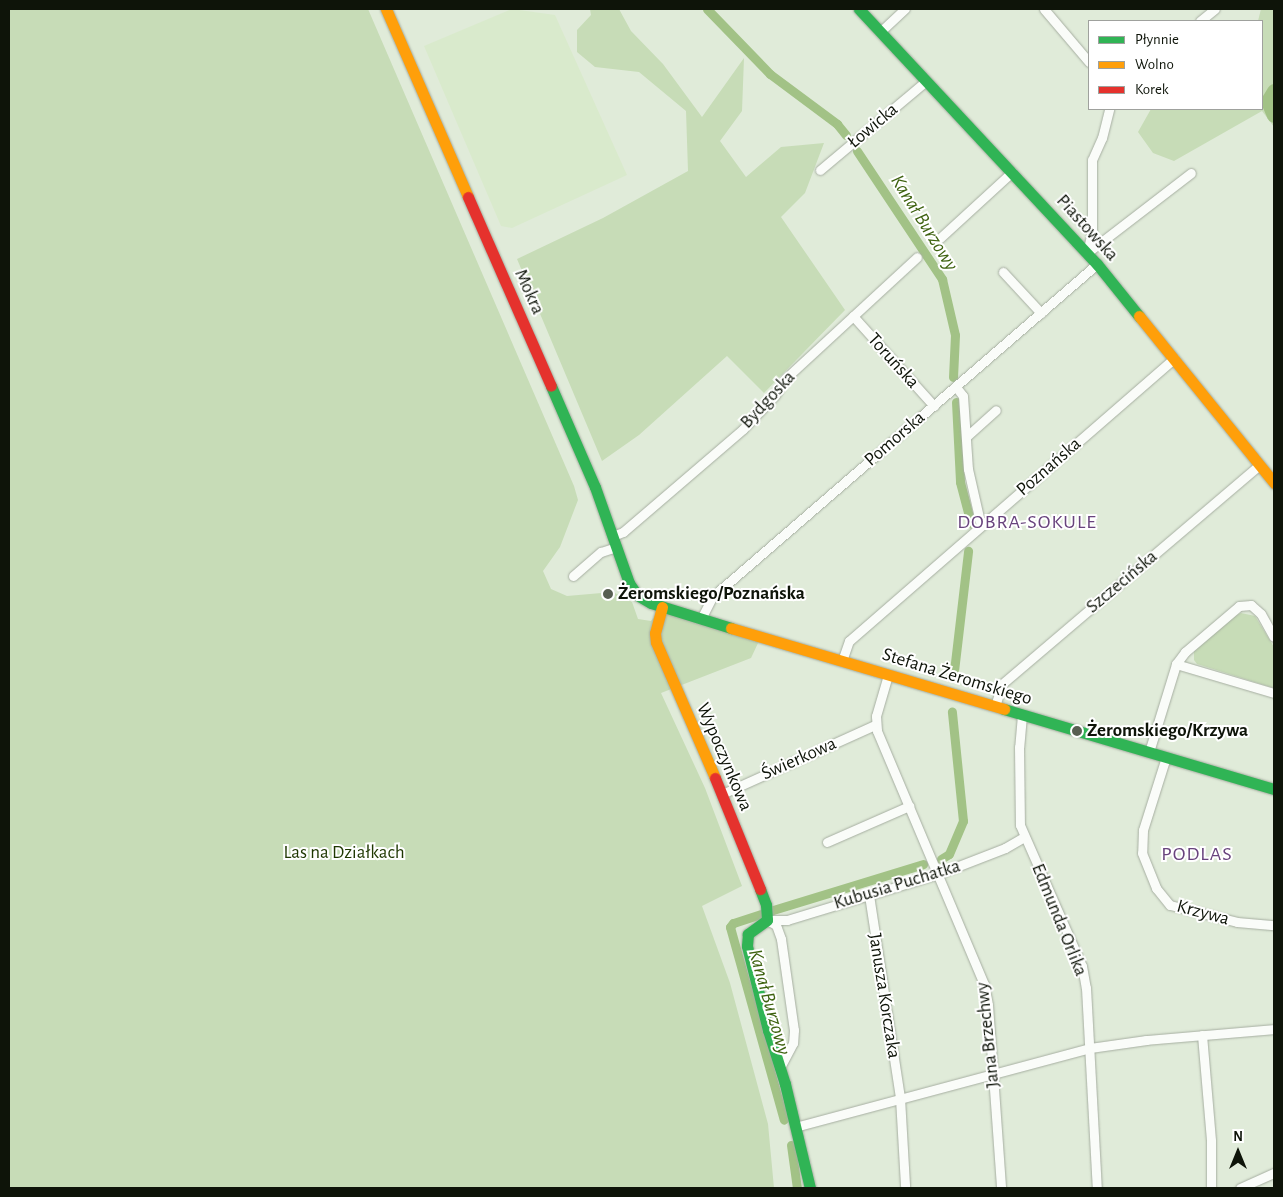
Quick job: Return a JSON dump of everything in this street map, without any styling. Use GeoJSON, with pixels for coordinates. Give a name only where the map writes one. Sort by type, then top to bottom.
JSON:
{"type":"FeatureCollection","features":[{"type":"Feature","properties":{"kind":"street","name":"Mokra"},"geometry":{"type":"LineString","coordinates":[[386,9],[591,478],[633,592]]}},
{"type":"Feature","properties":{"kind":"street","name":"Piastowska"},"geometry":{"type":"LineString","coordinates":[[859,9],[1097,264],[1274,484]]}},
{"type":"Feature","properties":{"kind":"street"},"geometry":{"type":"LineString","coordinates":[[880,32],[905,9]]}},
{"type":"Feature","properties":{"kind":"street"},"geometry":{"type":"LineString","coordinates":[[1044,9],[1088,61]]}},
{"type":"Feature","properties":{"kind":"street"},"geometry":{"type":"LineString","coordinates":[[1201,20],[1215,9]]}},
{"type":"Feature","properties":{"kind":"street","name":"Łowicka"},"geometry":{"type":"LineString","coordinates":[[820,170],[926,80]]}},
{"type":"Feature","properties":{"kind":"street"},"geometry":{"type":"LineString","coordinates":[[1087,254],[1092,231],[1092,160],[1102,138],[1109,110]]}},
{"type":"Feature","properties":{"kind":"street"},"geometry":{"type":"LineString","coordinates":[[940,238],[1012,172]]}},
{"type":"Feature","properties":{"kind":"street"},"geometry":{"type":"LineString","coordinates":[[1087,254],[1191,173]]}},
{"type":"Feature","properties":{"kind":"street","name":"Bydgoska"},"geometry":{"type":"LineString","coordinates":[[573,576],[743,429],[775,395],[786,378],[917,257]]}},
{"type":"Feature","properties":{"kind":"street","name":"Pomorska"},"geometry":{"type":"LineString","coordinates":[[700,619],[712,597],[1097,264]]}},
{"type":"Feature","properties":{"kind":"street"},"geometry":{"type":"LineString","coordinates":[[1003,272],[1040,313]]}},
{"type":"Feature","properties":{"kind":"street","name":"Toruńska"},"geometry":{"type":"LineString","coordinates":[[853,316],[934,406]]}},
{"type":"Feature","properties":{"kind":"street","name":"Poznańska"},"geometry":{"type":"LineString","coordinates":[[842,661],[849,641],[1174,358]]}},
{"type":"Feature","properties":{"kind":"street"},"geometry":{"type":"LineString","coordinates":[[956,387],[963,396],[971,485],[981,526]]}},
{"type":"Feature","properties":{"kind":"street"},"geometry":{"type":"LineString","coordinates":[[966,437],[996,410]]}},
{"type":"Feature","properties":{"kind":"street","name":"Szczecińska"},"geometry":{"type":"LineString","coordinates":[[995,706],[1002,684],[1259,465]]}},
{"type":"Feature","properties":{"kind":"street","name":"Stefana Żeromskiego"},"geometry":{"type":"LineString","coordinates":[[633,592],[641,598],[662,607],[700,619],[1274,790]]}},
{"type":"Feature","properties":{"kind":"street"},"geometry":{"type":"LineString","coordinates":[[1149,752],[1176,664],[1185,652],[1239,606],[1251,605],[1261,614],[1274,637]]}},
{"type":"Feature","properties":{"kind":"street","name":"Wypoczynkowa"},"geometry":{"type":"LineString","coordinates":[[662,607],[655,633],[656,642],[722,794],[766,905],[767,920],[776,925],[781,939],[794,1030],[793,1043],[780,1067]]}},
{"type":"Feature","properties":{"kind":"street"},"geometry":{"type":"LineString","coordinates":[[1176,664],[1274,692]]}},
{"type":"Feature","properties":{"kind":"street"},"geometry":{"type":"LineString","coordinates":[[876,725],[888,675]]}},
{"type":"Feature","properties":{"kind":"street","name":"Edmunda Orlika"},"geometry":{"type":"LineString","coordinates":[[1022,715],[1019,729],[1020,825],[1082,966],[1090,1048],[1097,1188]]}},
{"type":"Feature","properties":{"kind":"street","name":"Świerkowa"},"geometry":{"type":"LineString","coordinates":[[722,794],[876,725]]}},
{"type":"Feature","properties":{"kind":"street","name":"Jana Brzechwy"},"geometry":{"type":"LineString","coordinates":[[876,725],[984,984],[988,1005],[1001,1188]]}},
{"type":"Feature","properties":{"kind":"street","name":"Krzywa"},"geometry":{"type":"LineString","coordinates":[[1166,757],[1143,830],[1142,853],[1156,888],[1170,905],[1237,922],[1274,925]]}},
{"type":"Feature","properties":{"kind":"street"},"geometry":{"type":"LineString","coordinates":[[827,842],[909,806]]}},
{"type":"Feature","properties":{"kind":"street","name":"Kubusia Puchatka"},"geometry":{"type":"LineString","coordinates":[[767,920],[787,920],[938,874],[1005,848],[1024,837]]}},
{"type":"Feature","properties":{"kind":"street","name":"Janusza Korczaka"},"geometry":{"type":"LineString","coordinates":[[869,894],[900,1098],[905,1186]]}},
{"type":"Feature","properties":{"kind":"street"},"geometry":{"type":"LineString","coordinates":[[767,920],[748,934],[747,946],[810,1188]]}},
{"type":"Feature","properties":{"kind":"street"},"geometry":{"type":"LineString","coordinates":[[795,1126],[993,1072],[1090,1048],[1274,1029]]}},
{"type":"Feature","properties":{"kind":"street"},"geometry":{"type":"LineString","coordinates":[[1202,1035],[1211,1141],[1211,1188]]}},
{"type":"Feature","properties":{"kind":"street"},"geometry":{"type":"LineString","coordinates":[[1240,1188],[1274,1173]]}},
{"type":"Feature","properties":{"kind":"shaded area"},"geometry":{"type":"Polygon","coordinates":[[[512,9],[555,15],[627,175],[512,228],[501,226],[424,46],[512,9]]]}},
{"type":"Feature","properties":{"kind":"green space","name":"Las na Działkach"},"geometry":{"type":"Polygon","coordinates":[[[9,9],[368,9],[574,486],[578,500],[560,547],[543,571],[551,589],[567,596],[613,592],[632,602],[638,619],[651,621],[659,611],[759,641],[751,658],[661,693],[705,788],[742,886],[702,906],[730,983],[768,1124],[774,1188],[9,1188],[9,9]]]}},
{"type":"Feature","properties":{"kind":"green space"},"geometry":{"type":"Polygon","coordinates":[[[590,9],[619,9],[631,31],[663,64],[702,117],[744,58],[742,111],[720,141],[746,177],[781,147],[824,143],[805,193],[781,217],[845,310],[764,393],[727,356],[639,435],[602,461],[517,259],[603,218],[688,171],[686,111],[639,72],[595,67],[577,52],[577,30],[591,15],[590,9]]]}},
{"type":"Feature","properties":{"kind":"green space"},"geometry":{"type":"Polygon","coordinates":[[[1261,9],[1274,9],[1274,127],[1262,111],[1174,161],[1153,153],[1138,132],[1150,110],[1263,110],[1263,20],[1258,20],[1261,9]]]}},
{"type":"Feature","properties":{"kind":"green space"},"geometry":{"type":"Polygon","coordinates":[[[1241,613],[1255,616],[1274,647],[1274,688],[1197,664],[1194,660],[1194,650],[1232,617],[1241,613]]]}},
{"type":"Feature","properties":{"kind":"waterway","name":"Kanał Burzowy"},"geometry":{"type":"LineString","coordinates":[[707,9],[770,74],[837,124],[846,135]]}},
{"type":"Feature","properties":{"kind":"waterway"},"geometry":{"type":"LineString","coordinates":[[1274,91],[1268,101],[1274,115]]}},
{"type":"Feature","properties":{"kind":"waterway","name":"Kanał Burzowy"},"geometry":{"type":"LineString","coordinates":[[857,151],[942,279],[955,335],[953,377]]}},
{"type":"Feature","properties":{"kind":"waterway","name":"Kanał Burzowy"},"geometry":{"type":"LineString","coordinates":[[956,402],[960,482],[971,524]]}},
{"type":"Feature","properties":{"kind":"waterway","name":"Kanał Burzowy"},"geometry":{"type":"LineString","coordinates":[[954,671],[968,551]]}},
{"type":"Feature","properties":{"kind":"waterway","name":"Kanał Burzowy"},"geometry":{"type":"LineString","coordinates":[[941,859],[949,854],[963,821],[952,712]]}},
{"type":"Feature","properties":{"kind":"waterway","name":"Kanał Burzowy"},"geometry":{"type":"LineString","coordinates":[[773,910],[923,864]]}},
{"type":"Feature","properties":{"kind":"waterway","name":"Kanał Burzowy"},"geometry":{"type":"LineString","coordinates":[[761,914],[733,923],[730,927],[784,1120]]}},
{"type":"Feature","properties":{"kind":"waterway","name":"Kanał Burzowy"},"geometry":{"type":"LineString","coordinates":[[791,1145],[797,1188]]}},
{"type":"Feature","properties":{"kind":"traffic: fast"},"geometry":{"type":"LineString","coordinates":[[859,9],[1097,264],[1139,316]]}},
{"type":"Feature","properties":{"kind":"traffic: fast"},"geometry":{"type":"LineString","coordinates":[[551,386],[595,487],[629,583],[637,595],[651,603],[731,628]]}},
{"type":"Feature","properties":{"kind":"traffic: fast"},"geometry":{"type":"LineString","coordinates":[[1004,709],[1274,789]]}},
{"type":"Feature","properties":{"kind":"traffic: fast"},"geometry":{"type":"LineString","coordinates":[[760,889],[766,905],[767,920],[748,934],[747,946],[768,1030],[785,1084],[810,1188]]}},
{"type":"Feature","properties":{"kind":"traffic: slow"},"geometry":{"type":"LineString","coordinates":[[386,9],[468,197]]}},
{"type":"Feature","properties":{"kind":"traffic: slow"},"geometry":{"type":"LineString","coordinates":[[1139,316],[1274,483]]}},
{"type":"Feature","properties":{"kind":"traffic: slow"},"geometry":{"type":"LineString","coordinates":[[662,607],[655,633],[656,642],[715,778]]}},
{"type":"Feature","properties":{"kind":"traffic: slow"},"geometry":{"type":"LineString","coordinates":[[731,628],[1004,709]]}},
{"type":"Feature","properties":{"kind":"traffic: jam"},"geometry":{"type":"LineString","coordinates":[[468,197],[551,386]]}},
{"type":"Feature","properties":{"kind":"traffic: jam"},"geometry":{"type":"LineString","coordinates":[[715,778],[760,889]]}},
{"type":"Feature","properties":{"kind":"place","name":"Żeromskiego/Poznańska"},"geometry":{"type":"Point","coordinates":[608,594]}},
{"type":"Feature","properties":{"kind":"place","name":"Żeromskiego/Krzywa"},"geometry":{"type":"Point","coordinates":[1077,731]}},
{"type":"Feature","properties":{"kind":"district","name":"DOBRA-SOKULE"},"geometry":{"type":"Point","coordinates":[1027,522]}},
{"type":"Feature","properties":{"kind":"district","name":"PODLAS"},"geometry":{"type":"Point","coordinates":[1197,854]}}]}
